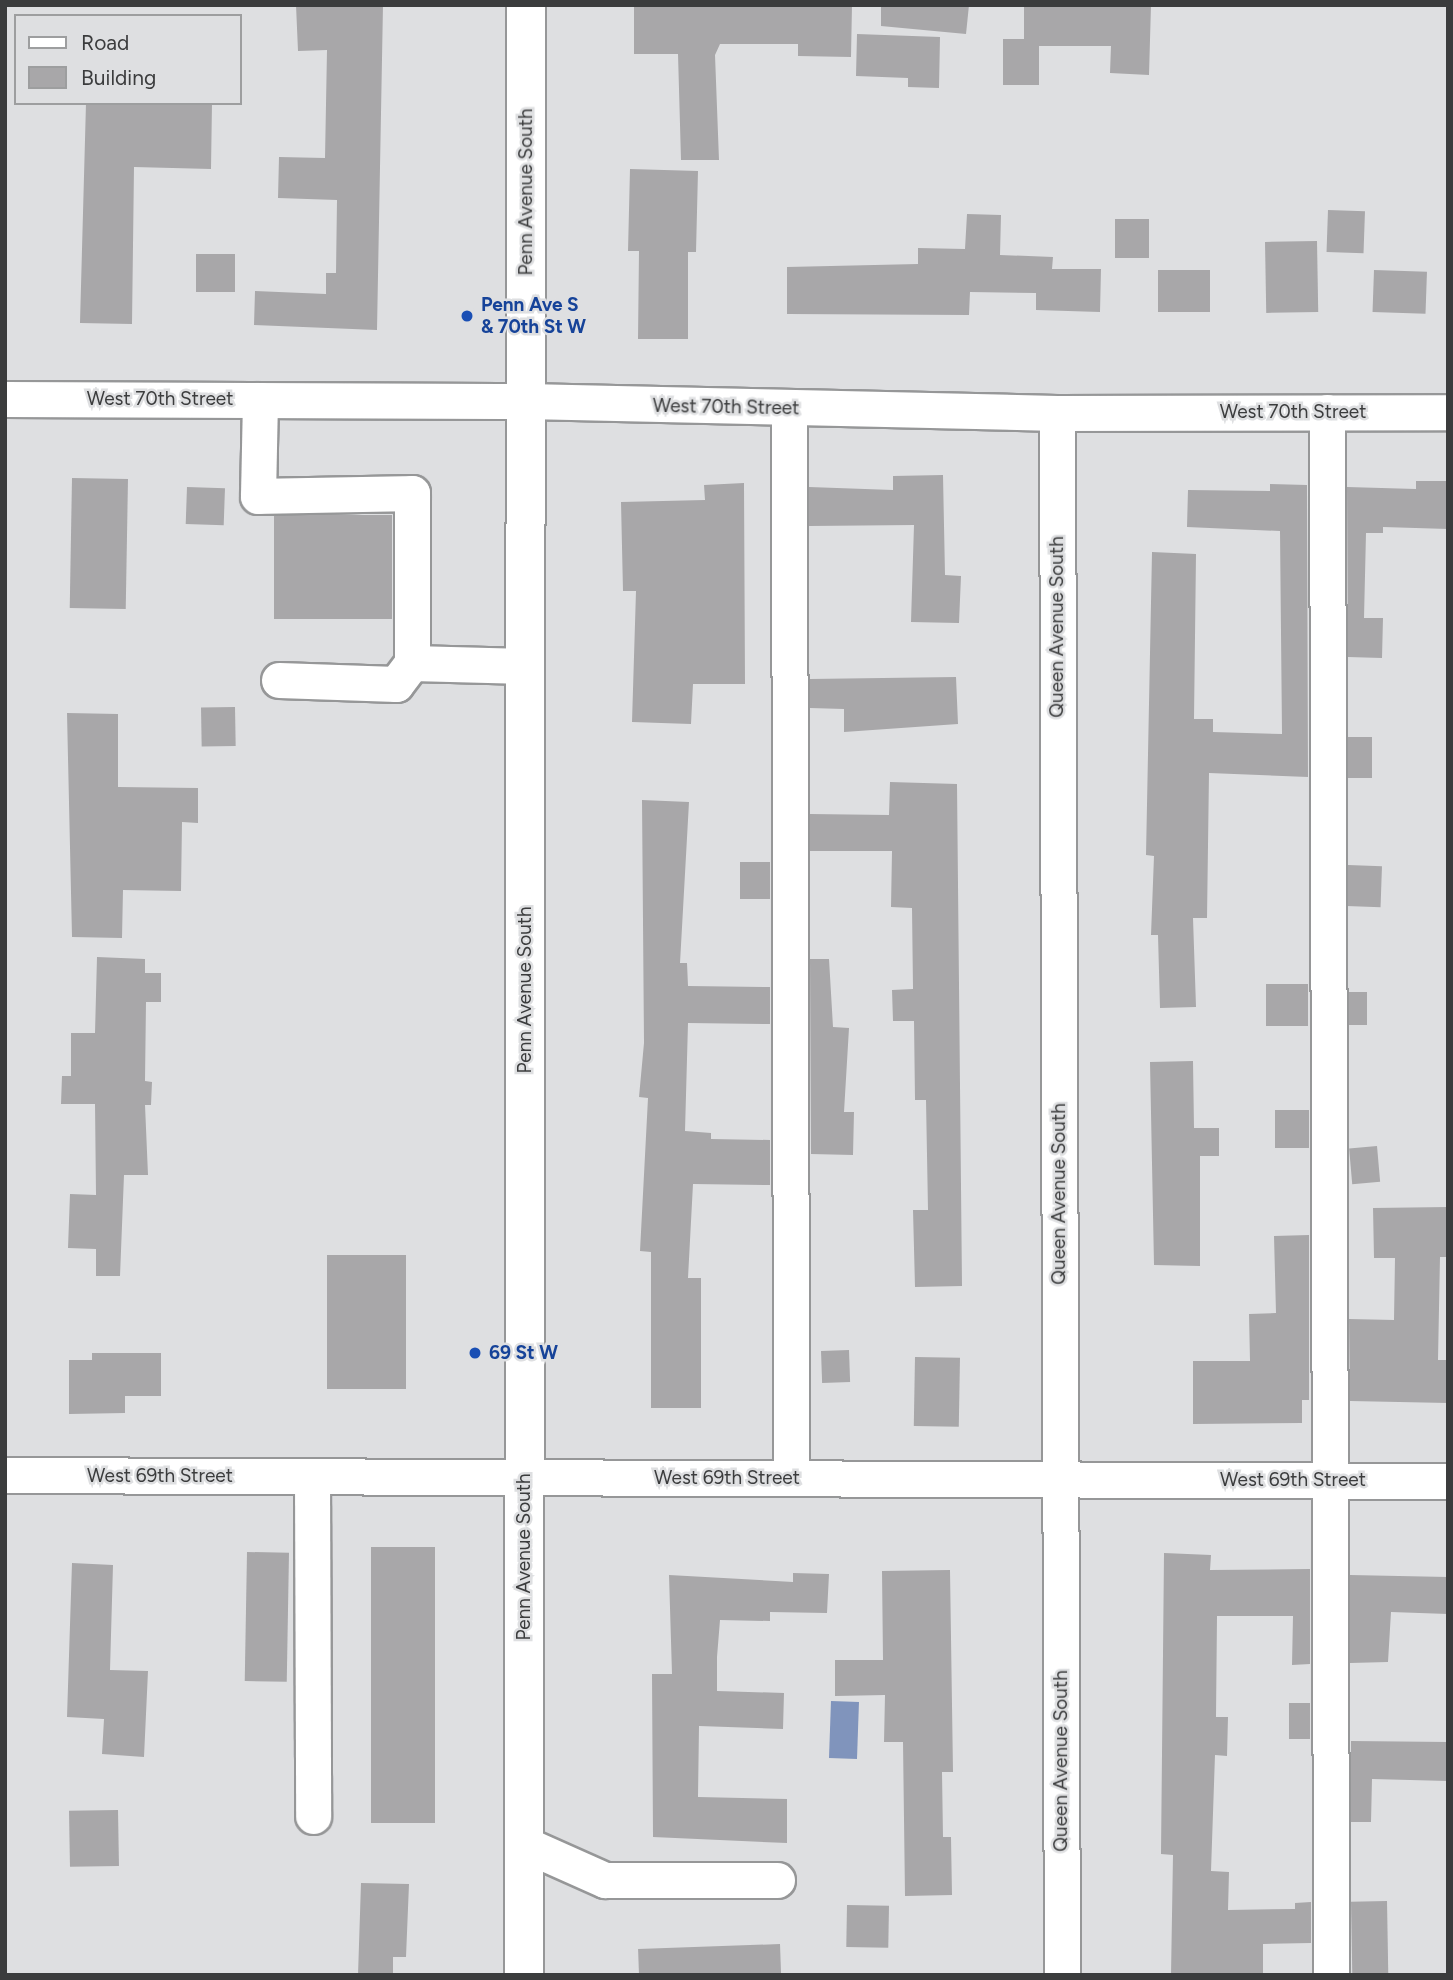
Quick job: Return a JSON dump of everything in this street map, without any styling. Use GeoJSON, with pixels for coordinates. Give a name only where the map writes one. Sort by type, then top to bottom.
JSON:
{"type":"FeatureCollection","features":[{"type":"Feature","properties":{"kind":"main road","name":"Penn Avenue South"},"geometry":{"type":"LineString","coordinates":[[524,1975],[526,5]]}},
{"type":"Feature","properties":{"kind":"street","name":"West 70th Street"},"geometry":{"type":"LineString","coordinates":[[5,399],[526,401],[1056,413],[1448,412]]}},
{"type":"Feature","properties":{"kind":"street"},"geometry":{"type":"LineString","coordinates":[[260,400],[258,496],[412,493],[412,663],[396,684],[279,680]]}},
{"type":"Feature","properties":{"kind":"street"},"geometry":{"type":"LineString","coordinates":[[789,408],[791,1478]]}},
{"type":"Feature","properties":{"kind":"street"},"geometry":{"type":"LineString","coordinates":[[1327,412],[1327,1480],[1331,1975]]}},
{"type":"Feature","properties":{"kind":"street","name":"Queen Avenue South"},"geometry":{"type":"LineString","coordinates":[[1056,413],[1062,1975]]}},
{"type":"Feature","properties":{"kind":"street"},"geometry":{"type":"LineString","coordinates":[[412,663],[526,666]]}},
{"type":"Feature","properties":{"kind":"street","name":"West 69th Street"},"geometry":{"type":"LineString","coordinates":[[5,1475],[1448,1482]]}},
{"type":"Feature","properties":{"kind":"street"},"geometry":{"type":"LineString","coordinates":[[312,1477],[313,1816]]}},
{"type":"Feature","properties":{"kind":"street"},"geometry":{"type":"LineString","coordinates":[[524,1844],[605,1880],[777,1880]]}},
{"type":"Feature","properties":{"kind":"water"},"geometry":{"type":"Polygon","coordinates":[[[831,1701],[859,1702],[857,1759],[829,1758],[831,1701]]]}},
{"type":"Feature","properties":{"kind":"building"},"geometry":{"type":"Polygon","coordinates":[[[296,5],[383,5],[377,330],[254,325],[255,291],[326,294],[326,273],[336,273],[337,200],[278,198],[279,157],[325,158],[327,50],[298,51],[296,5]]]}},
{"type":"Feature","properties":{"kind":"building"},"geometry":{"type":"Polygon","coordinates":[[[634,5],[852,5],[851,57],[798,56],[798,44],[720,44],[715,55],[719,160],[681,160],[678,54],[634,54],[634,5]]]}},
{"type":"Feature","properties":{"kind":"building"},"geometry":{"type":"Polygon","coordinates":[[[881,5],[969,5],[966,34],[881,26],[881,5]]]}},
{"type":"Feature","properties":{"kind":"building"},"geometry":{"type":"Polygon","coordinates":[[[1024,5],[1151,5],[1149,75],[1110,73],[1111,46],[1039,46],[1039,85],[1003,85],[1003,39],[1024,39],[1024,5]]]}},
{"type":"Feature","properties":{"kind":"building"},"geometry":{"type":"Polygon","coordinates":[[[857,34],[940,37],[939,88],[908,87],[908,78],[856,76],[857,34]]]}},
{"type":"Feature","properties":{"kind":"building"},"geometry":{"type":"Polygon","coordinates":[[[86,105],[212,105],[211,169],[134,167],[132,324],[80,323],[86,105]]]}},
{"type":"Feature","properties":{"kind":"building"},"geometry":{"type":"Polygon","coordinates":[[[630,169],[698,171],[696,252],[688,252],[688,339],[638,339],[639,251],[628,251],[630,169]]]}},
{"type":"Feature","properties":{"kind":"building"},"geometry":{"type":"Polygon","coordinates":[[[1328,210],[1365,211],[1364,253],[1327,252],[1328,210]]]}},
{"type":"Feature","properties":{"kind":"building"},"geometry":{"type":"Polygon","coordinates":[[[967,214],[1001,215],[1000,255],[1053,257],[1052,269],[1101,269],[1100,312],[1036,310],[1036,293],[970,292],[969,315],[787,314],[787,267],[918,264],[918,248],[965,249],[967,214]]]}},
{"type":"Feature","properties":{"kind":"building"},"geometry":{"type":"Polygon","coordinates":[[[1115,219],[1149,219],[1149,258],[1115,258],[1115,219]]]}},
{"type":"Feature","properties":{"kind":"building"},"geometry":{"type":"Polygon","coordinates":[[[1317,241],[1318,312],[1266,313],[1265,242],[1317,241]]]}},
{"type":"Feature","properties":{"kind":"building"},"geometry":{"type":"Polygon","coordinates":[[[196,254],[235,254],[235,292],[196,292],[196,254]]]}},
{"type":"Feature","properties":{"kind":"building"},"geometry":{"type":"Polygon","coordinates":[[[1158,270],[1210,270],[1210,312],[1158,312],[1158,270]]]}},
{"type":"Feature","properties":{"kind":"building"},"geometry":{"type":"Polygon","coordinates":[[[1374,270],[1427,272],[1426,314],[1373,312],[1374,270]]]}},
{"type":"Feature","properties":{"kind":"building"},"geometry":{"type":"Polygon","coordinates":[[[943,475],[945,575],[961,576],[959,623],[911,622],[914,525],[809,526],[809,487],[893,490],[893,476],[943,475]]]}},
{"type":"Feature","properties":{"kind":"building"},"geometry":{"type":"Polygon","coordinates":[[[72,478],[128,479],[126,609],[70,608],[72,478]]]}},
{"type":"Feature","properties":{"kind":"building"},"geometry":{"type":"Polygon","coordinates":[[[1416,481],[1448,481],[1448,529],[1383,527],[1383,533],[1366,533],[1364,618],[1383,618],[1382,658],[1348,657],[1347,487],[1416,489],[1416,481]]]}},
{"type":"Feature","properties":{"kind":"building"},"geometry":{"type":"Polygon","coordinates":[[[744,483],[745,684],[693,684],[691,724],[632,722],[636,591],[623,591],[621,502],[705,500],[704,485],[744,483]]]}},
{"type":"Feature","properties":{"kind":"building"},"geometry":{"type":"Polygon","coordinates":[[[1270,484],[1307,485],[1308,777],[1209,773],[1207,918],[1193,918],[1196,1007],[1160,1008],[1158,935],[1151,935],[1154,856],[1146,855],[1152,552],[1196,554],[1194,719],[1213,719],[1213,732],[1282,734],[1280,531],[1187,527],[1188,490],[1270,491],[1270,484]]]}},
{"type":"Feature","properties":{"kind":"building"},"geometry":{"type":"Polygon","coordinates":[[[187,487],[225,488],[224,525],[186,524],[187,487]]]}},
{"type":"Feature","properties":{"kind":"building"},"geometry":{"type":"Polygon","coordinates":[[[274,515],[392,515],[392,619],[274,619],[274,515]]]}},
{"type":"Feature","properties":{"kind":"building"},"geometry":{"type":"Polygon","coordinates":[[[956,677],[958,724],[844,732],[844,709],[810,708],[810,679],[956,677]]]}},
{"type":"Feature","properties":{"kind":"building"},"geometry":{"type":"Polygon","coordinates":[[[235,707],[236,746],[202,747],[201,708],[235,707]]]}},
{"type":"Feature","properties":{"kind":"building"},"geometry":{"type":"Polygon","coordinates":[[[67,713],[118,714],[118,787],[198,788],[198,823],[182,822],[181,891],[123,890],[122,938],[72,937],[67,713]]]}},
{"type":"Feature","properties":{"kind":"building"},"geometry":{"type":"Polygon","coordinates":[[[1348,737],[1372,737],[1372,778],[1348,778],[1348,737]]]}},
{"type":"Feature","properties":{"kind":"building"},"geometry":{"type":"Polygon","coordinates":[[[890,782],[957,784],[962,1286],[915,1287],[913,1210],[928,1210],[926,1100],[915,1100],[914,1021],[893,1021],[892,990],[913,989],[912,908],[891,907],[892,851],[810,851],[810,814],[889,815],[890,782]]]}},
{"type":"Feature","properties":{"kind":"building"},"geometry":{"type":"Polygon","coordinates":[[[642,800],[689,802],[680,963],[687,963],[688,986],[770,987],[770,1024],[688,1023],[685,1131],[711,1133],[711,1139],[770,1140],[770,1185],[693,1184],[688,1278],[701,1278],[701,1408],[651,1408],[651,1252],[640,1251],[648,1098],[639,1097],[644,1043],[642,800]]]}},
{"type":"Feature","properties":{"kind":"building"},"geometry":{"type":"Polygon","coordinates":[[[740,862],[770,862],[770,899],[740,899],[740,862]]]}},
{"type":"Feature","properties":{"kind":"building"},"geometry":{"type":"Polygon","coordinates":[[[1348,865],[1382,866],[1381,907],[1347,906],[1348,865]]]}},
{"type":"Feature","properties":{"kind":"building"},"geometry":{"type":"Polygon","coordinates":[[[97,957],[145,959],[145,973],[161,973],[161,1002],[146,1002],[145,1081],[152,1082],[151,1105],[145,1105],[148,1175],[124,1175],[120,1276],[96,1276],[96,1249],[68,1248],[70,1194],[96,1195],[95,1104],[61,1104],[62,1076],[71,1076],[71,1033],[95,1033],[97,957]]]}},
{"type":"Feature","properties":{"kind":"building"},"geometry":{"type":"Polygon","coordinates":[[[810,959],[829,959],[833,1027],[849,1028],[844,1112],[854,1112],[853,1155],[811,1154],[810,959]]]}},
{"type":"Feature","properties":{"kind":"building"},"geometry":{"type":"Polygon","coordinates":[[[1266,984],[1308,984],[1308,1026],[1266,1026],[1266,984]]]}},
{"type":"Feature","properties":{"kind":"building"},"geometry":{"type":"Polygon","coordinates":[[[1349,992],[1367,992],[1367,1025],[1349,1025],[1349,992]]]}},
{"type":"Feature","properties":{"kind":"building"},"geometry":{"type":"Polygon","coordinates":[[[1193,1061],[1194,1128],[1219,1128],[1219,1156],[1200,1156],[1200,1266],[1154,1265],[1150,1062],[1193,1061]]]}},
{"type":"Feature","properties":{"kind":"building"},"geometry":{"type":"Polygon","coordinates":[[[1275,1110],[1309,1110],[1309,1148],[1275,1148],[1275,1110]]]}},
{"type":"Feature","properties":{"kind":"building"},"geometry":{"type":"Polygon","coordinates":[[[1377,1146],[1380,1182],[1352,1184],[1349,1148],[1377,1146]]]}},
{"type":"Feature","properties":{"kind":"building"},"geometry":{"type":"Polygon","coordinates":[[[1448,1207],[1448,1257],[1440,1257],[1438,1360],[1448,1360],[1448,1403],[1350,1401],[1349,1319],[1394,1320],[1395,1258],[1374,1258],[1373,1208],[1448,1207]]]}},
{"type":"Feature","properties":{"kind":"building"},"geometry":{"type":"Polygon","coordinates":[[[1309,1235],[1309,1400],[1302,1400],[1302,1423],[1193,1424],[1193,1361],[1250,1361],[1249,1314],[1276,1313],[1274,1236],[1309,1235]]]}},
{"type":"Feature","properties":{"kind":"building"},"geometry":{"type":"Polygon","coordinates":[[[327,1255],[406,1255],[406,1389],[327,1389],[327,1255]]]}},
{"type":"Feature","properties":{"kind":"building"},"geometry":{"type":"Polygon","coordinates":[[[849,1350],[850,1382],[822,1383],[821,1351],[849,1350]]]}},
{"type":"Feature","properties":{"kind":"building"},"geometry":{"type":"Polygon","coordinates":[[[92,1353],[161,1353],[161,1396],[125,1396],[125,1413],[69,1414],[69,1360],[92,1360],[92,1353]]]}},
{"type":"Feature","properties":{"kind":"building"},"geometry":{"type":"Polygon","coordinates":[[[915,1357],[960,1358],[959,1427],[914,1426],[915,1357]]]}},
{"type":"Feature","properties":{"kind":"building"},"geometry":{"type":"Polygon","coordinates":[[[371,1547],[435,1547],[435,1823],[371,1823],[371,1547]]]}},
{"type":"Feature","properties":{"kind":"building"},"geometry":{"type":"Polygon","coordinates":[[[247,1552],[289,1553],[287,1682],[245,1681],[247,1552]]]}},
{"type":"Feature","properties":{"kind":"building"},"geometry":{"type":"Polygon","coordinates":[[[1164,1553],[1211,1555],[1210,1570],[1310,1569],[1310,1664],[1292,1665],[1293,1616],[1217,1616],[1216,1717],[1228,1717],[1227,1756],[1215,1755],[1211,1871],[1229,1872],[1228,1910],[1295,1909],[1295,1903],[1311,1902],[1311,1943],[1263,1944],[1263,1975],[1171,1975],[1173,1855],[1161,1854],[1164,1553]]]}},
{"type":"Feature","properties":{"kind":"building"},"geometry":{"type":"Polygon","coordinates":[[[72,1563],[113,1565],[110,1670],[148,1671],[144,1757],[102,1754],[104,1719],[67,1717],[72,1563]]]}},
{"type":"Feature","properties":{"kind":"building"},"geometry":{"type":"Polygon","coordinates":[[[950,1570],[953,1772],[942,1772],[943,1837],[951,1837],[952,1895],[905,1896],[903,1742],[884,1742],[885,1695],[835,1696],[835,1660],[883,1660],[882,1571],[950,1570]]]}},
{"type":"Feature","properties":{"kind":"building"},"geometry":{"type":"Polygon","coordinates":[[[793,1573],[829,1574],[827,1613],[770,1612],[770,1621],[720,1620],[717,1657],[717,1691],[784,1693],[783,1729],[699,1726],[698,1797],[787,1799],[787,1843],[653,1837],[652,1674],[672,1674],[669,1575],[793,1582],[793,1573]]]}},
{"type":"Feature","properties":{"kind":"building"},"geometry":{"type":"Polygon","coordinates":[[[1350,1575],[1448,1577],[1448,1614],[1391,1612],[1388,1662],[1350,1663],[1350,1575]]]}},
{"type":"Feature","properties":{"kind":"building"},"geometry":{"type":"Polygon","coordinates":[[[1289,1703],[1310,1703],[1310,1739],[1289,1739],[1289,1703]]]}},
{"type":"Feature","properties":{"kind":"building"},"geometry":{"type":"Polygon","coordinates":[[[1351,1741],[1448,1742],[1448,1781],[1372,1779],[1371,1822],[1351,1822],[1351,1741]]]}},
{"type":"Feature","properties":{"kind":"building"},"geometry":{"type":"Polygon","coordinates":[[[118,1810],[119,1866],[70,1867],[69,1811],[118,1810]]]}},
{"type":"Feature","properties":{"kind":"building"},"geometry":{"type":"Polygon","coordinates":[[[361,1883],[409,1884],[406,1957],[393,1957],[393,1975],[358,1975],[361,1883]]]}},
{"type":"Feature","properties":{"kind":"building"},"geometry":{"type":"Polygon","coordinates":[[[1387,1901],[1388,1975],[1352,1975],[1351,1902],[1387,1901]]]}},
{"type":"Feature","properties":{"kind":"building"},"geometry":{"type":"Polygon","coordinates":[[[847,1905],[889,1906],[888,1948],[846,1947],[847,1905]]]}},
{"type":"Feature","properties":{"kind":"building"},"geometry":{"type":"Polygon","coordinates":[[[780,1944],[781,1975],[639,1975],[638,1949],[780,1944]]]}},
{"type":"Feature","properties":{"kind":"place","name":"Penn Ave S & 70th St W"},"geometry":{"type":"Point","coordinates":[467,316]}},
{"type":"Feature","properties":{"kind":"place","name":"69 St W"},"geometry":{"type":"Point","coordinates":[475,1353]}}]}
